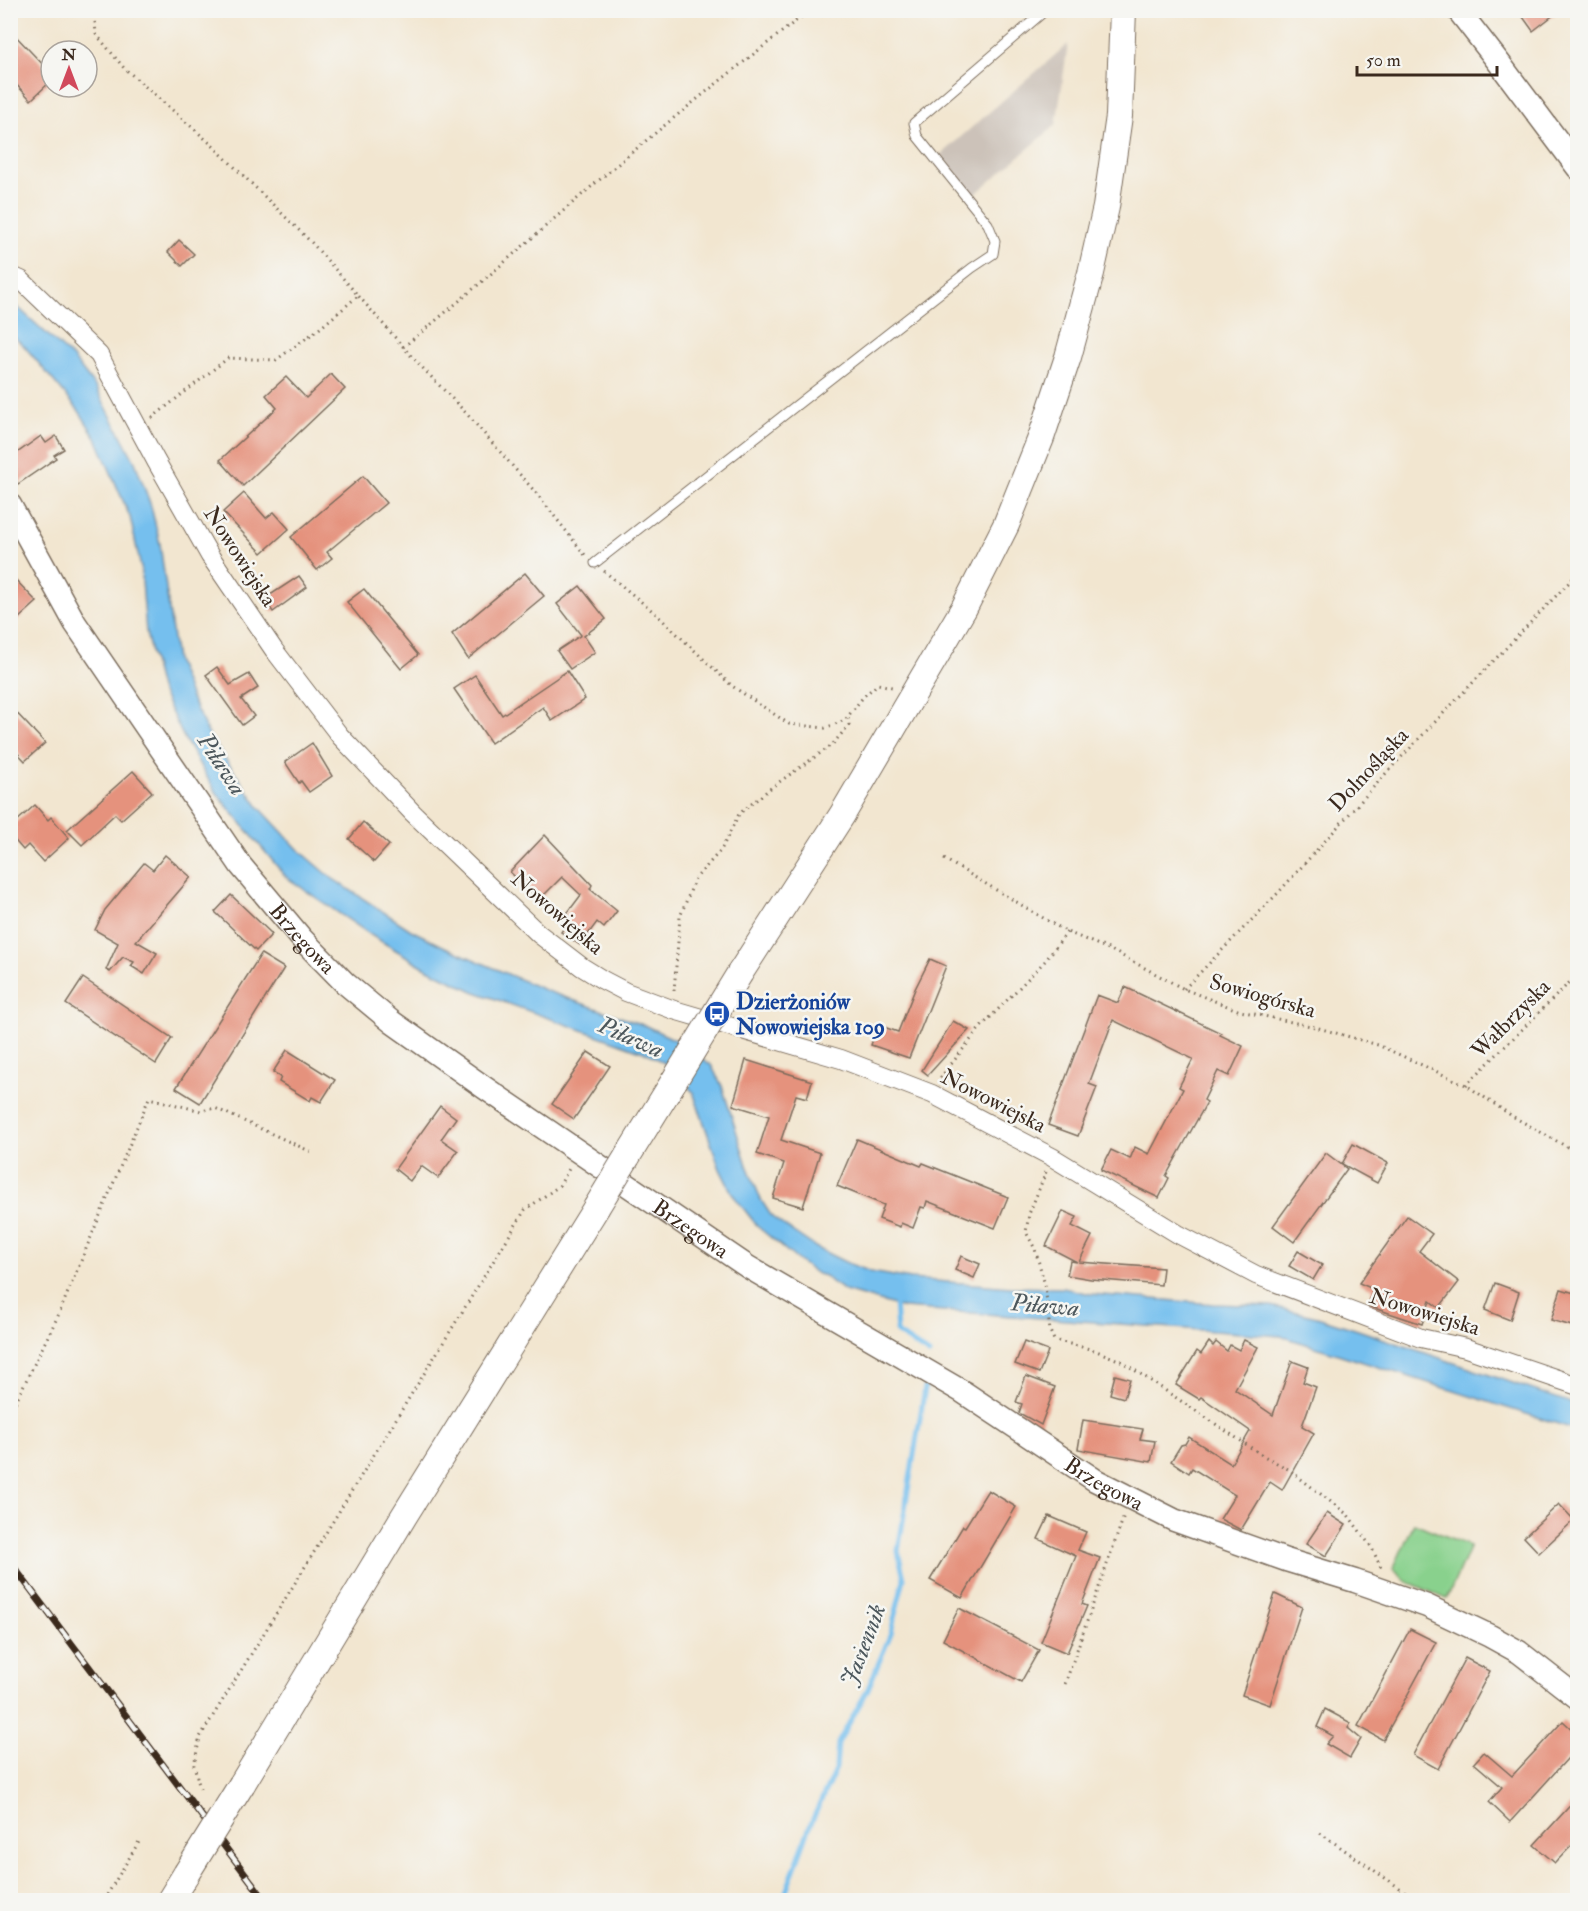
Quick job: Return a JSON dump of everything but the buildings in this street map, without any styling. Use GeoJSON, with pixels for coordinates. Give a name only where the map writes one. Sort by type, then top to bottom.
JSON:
{"type":"FeatureCollection","features":[{"type":"Feature","properties":{"kind":"main road"},"geometry":{"type":"LineString","coordinates":[[170,1900],[404,1516],[740,973],[842,815],[964,608],[1006,525],[1041,438],[1068,357],[1106,207],[1119,116],[1121,15]]}},
{"type":"Feature","properties":{"kind":"street"},"geometry":{"type":"LineString","coordinates":[[1458,10],[1578,168]]}},
{"type":"Feature","properties":{"kind":"street","name":"Nowowiejska"},"geometry":{"type":"LineString","coordinates":[[10,275],[21,280],[99,355],[216,565],[274,650],[360,760],[539,934],[603,980],[674,1010],[841,1059],[932,1094],[1052,1156],[1178,1234],[1256,1275],[1421,1338],[1466,1348],[1578,1386]]}},
{"type":"Feature","properties":{"kind":"street","name":"Brzegowa"},"geometry":{"type":"LineString","coordinates":[[10,505],[75,622],[241,866],[302,939],[345,983],[392,1022],[748,1267],[963,1392],[1095,1480],[1185,1524],[1427,1606],[1490,1635],[1519,1652],[1578,1698]]}},
{"type":"Feature","properties":{"kind":"lane"},"geometry":{"type":"LineString","coordinates":[[595,563],[972,268],[993,254],[995,241],[988,224],[917,136],[914,123],[1041,14]]}},
{"type":"Feature","properties":{"kind":"path"},"geometry":{"type":"LineString","coordinates":[[94,10],[96,34],[124,68],[210,143],[312,243],[403,347],[466,412],[537,494],[584,554],[656,614],[732,686],[789,724],[825,729],[845,720],[864,696],[878,684],[894,687],[912,697]]}},
{"type":"Feature","properties":{"kind":"path"},"geometry":{"type":"LineString","coordinates":[[403,347],[463,299],[696,99],[810,10]]}},
{"type":"Feature","properties":{"kind":"path"},"geometry":{"type":"LineString","coordinates":[[139,429],[228,358],[276,360],[359,296]]}},
{"type":"Feature","properties":{"kind":"path","name":"Dolnośląska"},"geometry":{"type":"LineString","coordinates":[[1184,989],[1278,893],[1389,770],[1578,573]]}},
{"type":"Feature","properties":{"kind":"path"},"geometry":{"type":"LineString","coordinates":[[674,1010],[680,917],[695,879],[721,850],[739,814],[772,787],[832,746],[849,725],[848,716]]}},
{"type":"Feature","properties":{"kind":"path","name":"Sowiogórska"},"geometry":{"type":"LineString","coordinates":[[944,859],[1067,932],[1111,950],[1184,989],[1240,1011],[1315,1027],[1378,1045],[1466,1086],[1512,1116],[1578,1153]]}},
{"type":"Feature","properties":{"kind":"path"},"geometry":{"type":"LineString","coordinates":[[932,1094],[942,1074],[974,1036],[1046,960],[1067,932]]}},
{"type":"Feature","properties":{"kind":"path","name":"Wałbrzyska"},"geometry":{"type":"LineString","coordinates":[[1466,1086],[1578,974]]}},
{"type":"Feature","properties":{"kind":"path"},"geometry":{"type":"LineString","coordinates":[[10,1413],[58,1316],[149,1098],[201,1110],[215,1108],[314,1152]]}},
{"type":"Feature","properties":{"kind":"path"},"geometry":{"type":"LineString","coordinates":[[200,1789],[194,1765],[200,1737],[525,1210],[559,1186],[579,1151]]}},
{"type":"Feature","properties":{"kind":"path"},"geometry":{"type":"LineString","coordinates":[[1052,1156],[1029,1214],[1026,1232],[1035,1249],[1045,1285],[1048,1319],[1054,1340],[1094,1350],[1121,1361],[1262,1455],[1288,1469],[1325,1496],[1348,1515],[1372,1548],[1384,1575],[1382,1590]]}},
{"type":"Feature","properties":{"kind":"path"},"geometry":{"type":"LineString","coordinates":[[1065,1684],[1130,1497]]}},
{"type":"Feature","properties":{"kind":"path"},"geometry":{"type":"LineString","coordinates":[[1320,1833],[1417,1900]]}},
{"type":"Feature","properties":{"kind":"path"},"geometry":{"type":"LineString","coordinates":[[104,1900],[140,1840]]}},
{"type":"Feature","properties":{"kind":"shaded area"},"geometry":{"type":"Polygon","coordinates":[[[1068,44],[1056,125],[973,196],[940,155],[1068,44]]]}},
{"type":"Feature","properties":{"kind":"green space"},"geometry":{"type":"Polygon","coordinates":[[[1414,1523],[1470,1546],[1447,1599],[1406,1581],[1393,1569],[1414,1523]]]}},
{"type":"Feature","properties":{"kind":"water","name":"Piława"},"geometry":{"type":"Polygon","coordinates":[[[11,301],[73,358],[96,388],[135,462],[151,506],[160,544],[176,660],[210,737],[259,807],[298,849],[333,879],[411,930],[547,991],[646,1026],[680,1042],[711,1065],[722,1086],[747,1165],[761,1200],[772,1217],[817,1248],[871,1272],[911,1279],[1011,1287],[1063,1288],[1091,1294],[1271,1306],[1317,1317],[1577,1405],[1577,1430],[1281,1336],[904,1308],[845,1291],[800,1262],[758,1227],[733,1195],[720,1169],[693,1092],[666,1064],[649,1054],[473,991],[426,968],[374,937],[286,877],[217,794],[185,740],[160,689],[146,633],[141,568],[130,517],[96,438],[79,411],[25,347],[11,334],[11,301]]]}},
{"type":"Feature","properties":{"kind":"waterway","name":"Jasiennik"},"geometry":{"type":"LineString","coordinates":[[895,1301],[897,1333],[929,1354]]}},
{"type":"Feature","properties":{"kind":"waterway","name":"Jasiennik"},"geometry":{"type":"LineString","coordinates":[[783,1900],[811,1823],[836,1768],[838,1743],[867,1691],[891,1633],[904,1579],[898,1551],[925,1388]]}},
{"type":"Feature","properties":{"kind":"railway"},"geometry":{"type":"LineString","coordinates":[[10,1562],[265,1900]]}},
{"type":"Feature","properties":{"kind":"place","name":"Dzierżoniów Nowowiejska 109"},"geometry":{"type":"Point","coordinates":[717,1014]}}]}
